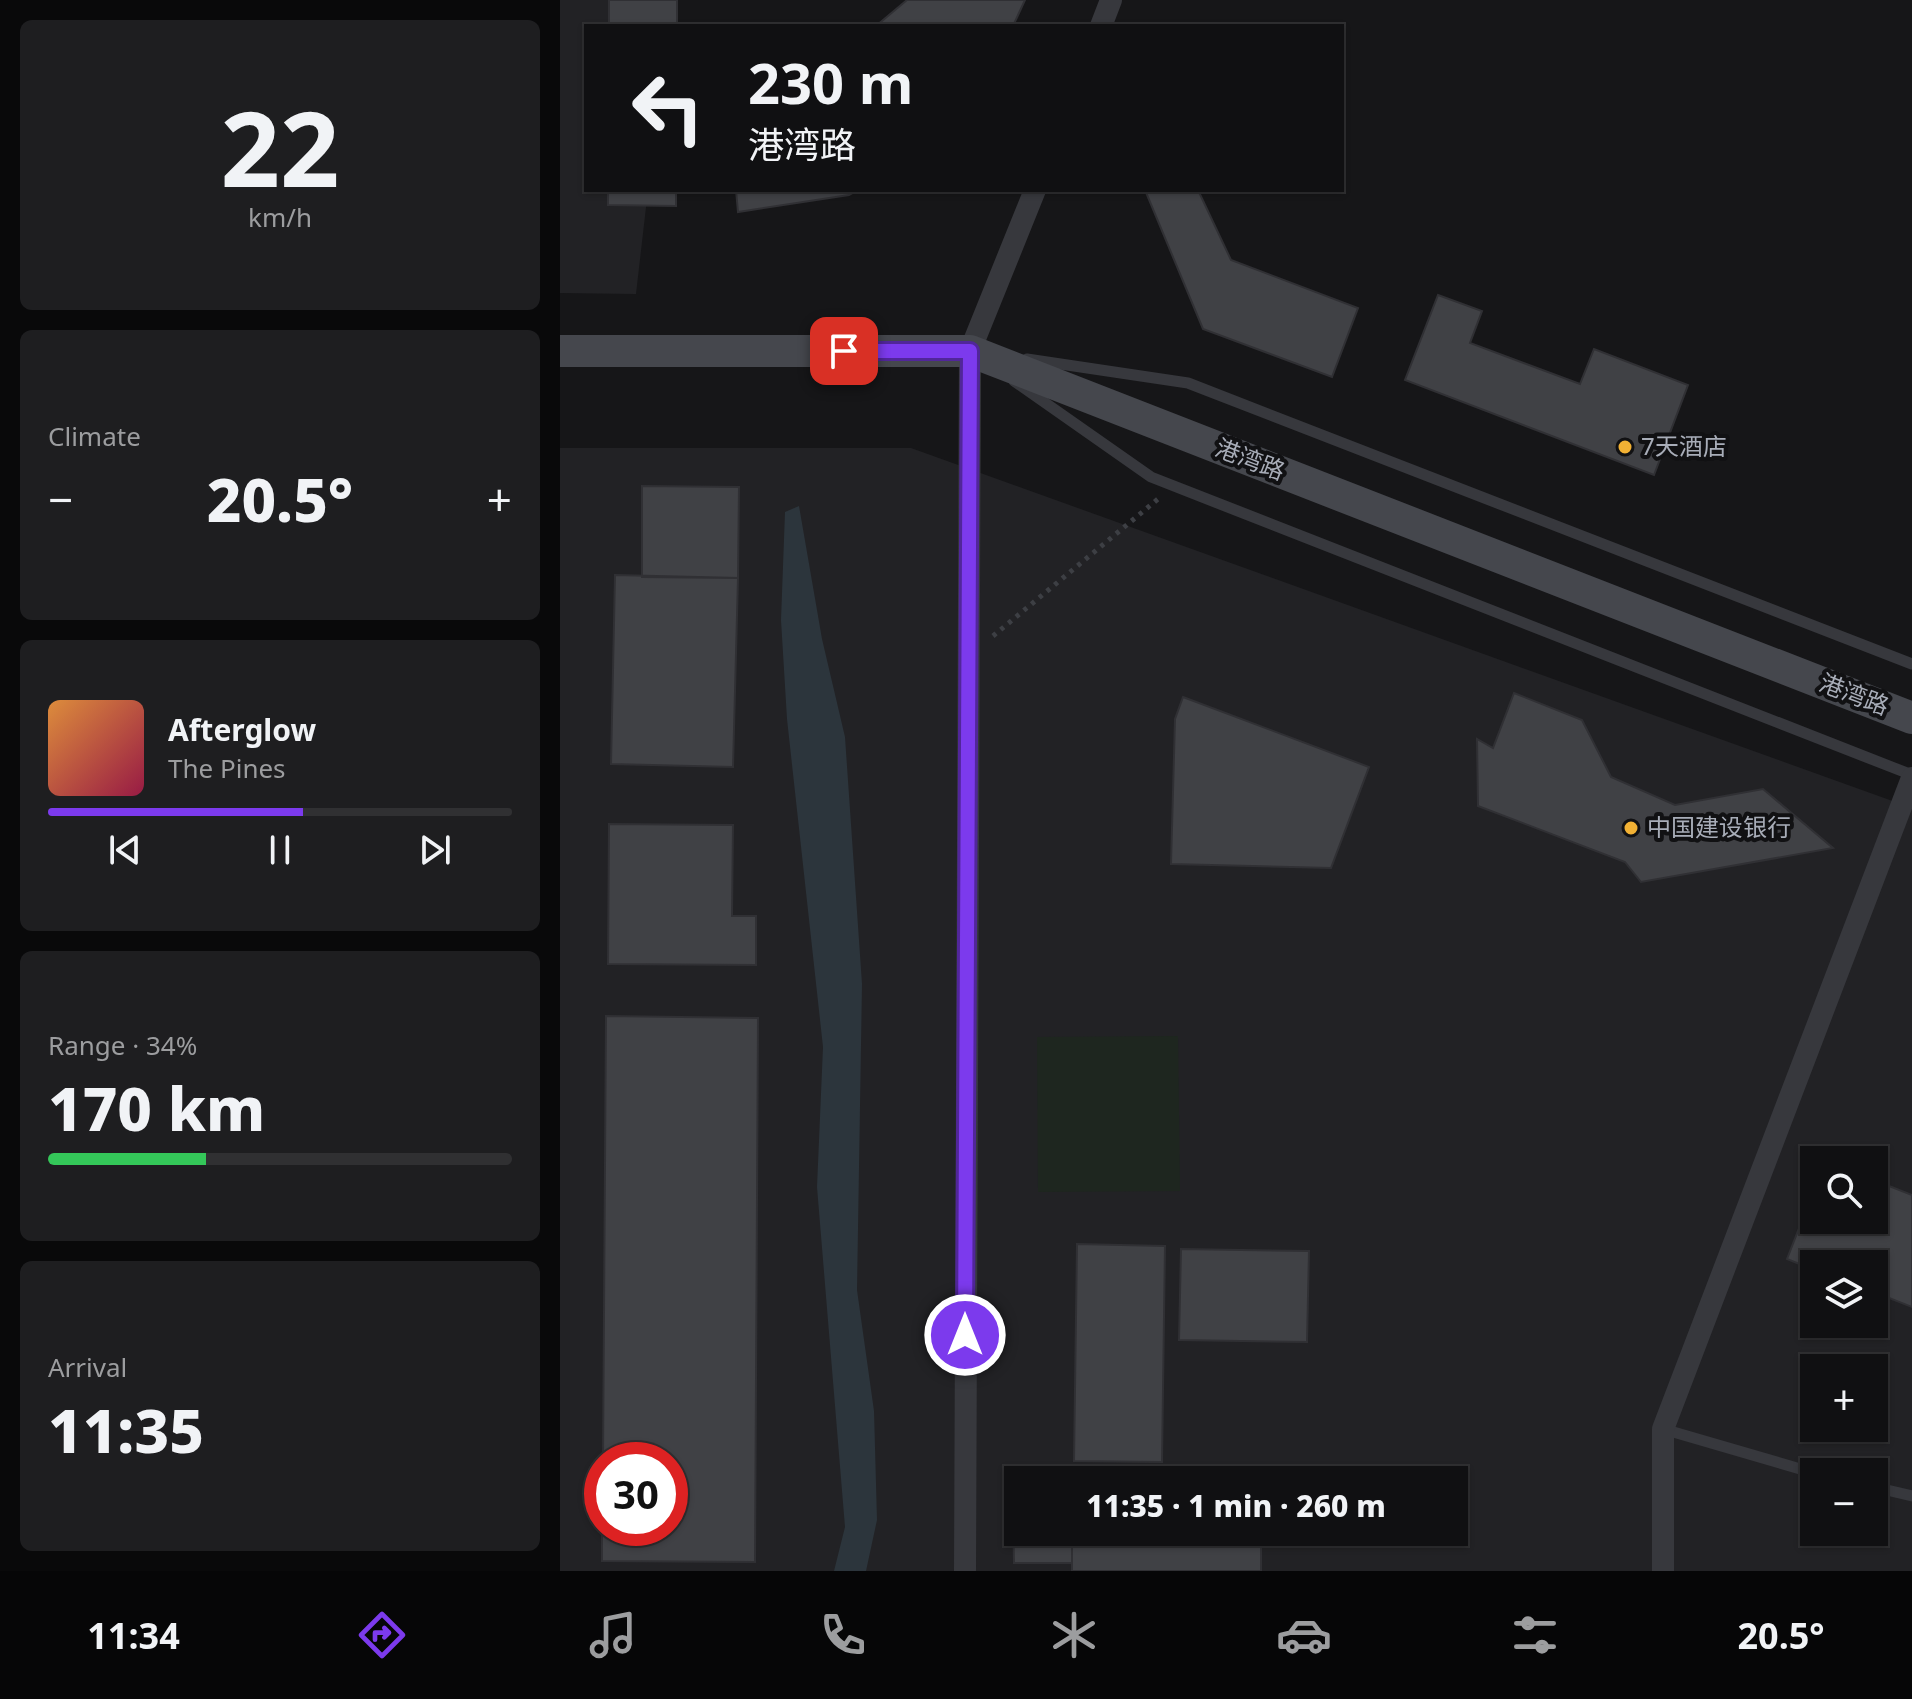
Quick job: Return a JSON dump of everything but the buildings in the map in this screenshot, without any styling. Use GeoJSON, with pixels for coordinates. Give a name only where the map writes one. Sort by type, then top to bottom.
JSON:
{"type":"FeatureCollection","features":[{"type":"Feature","properties":{"kind":"main road","name":"港湾路"},"geometry":{"type":"LineString","coordinates":[[560,351],[970,351],[1912,718]]}},
{"type":"Feature","properties":{"kind":"street"},"geometry":{"type":"LineString","coordinates":[[1102,24],[1111,0]]}},
{"type":"Feature","properties":{"kind":"street"},"geometry":{"type":"LineString","coordinates":[[965,1571],[970,351],[1034,192]]}},
{"type":"Feature","properties":{"kind":"street"},"geometry":{"type":"LineString","coordinates":[[1663,1571],[1663,1429],[1912,776]]}},
{"type":"Feature","properties":{"kind":"lane"},"geometry":{"type":"LineString","coordinates":[[970,351],[1151,477],[1912,776]]}},
{"type":"Feature","properties":{"kind":"lane"},"geometry":{"type":"LineString","coordinates":[[970,351],[1188,383],[1912,664]]}},
{"type":"Feature","properties":{"kind":"lane"},"geometry":{"type":"LineString","coordinates":[[1663,1429],[1800,1469]]}},
{"type":"Feature","properties":{"kind":"lane"},"geometry":{"type":"LineString","coordinates":[[1888,1490],[1912,1496]]}},
{"type":"Feature","properties":{"kind":"path"},"geometry":{"type":"LineString","coordinates":[[969,656],[1174,486]]}},
{"type":"Feature","properties":{"kind":"shaded area"},"geometry":{"type":"Polygon","coordinates":[[[560,0],[669,0],[666,24],[584,24],[584,192],[648,192],[636,294],[560,293],[560,0]]]}},
{"type":"Feature","properties":{"kind":"shaded area"},"geometry":{"type":"Polygon","coordinates":[[[560,448],[911,448],[1912,808],[1912,1571],[560,1571],[560,448]]]}},
{"type":"Feature","properties":{"kind":"shaded area"},"geometry":{"type":"Polygon","coordinates":[[[799,506],[822,639],[845,737],[862,984],[857,1290],[874,1411],[877,1520],[866,1571],[834,1571],[845,1527],[817,1187],[823,1047],[787,719],[781,620],[785,512],[799,506]]]}},
{"type":"Feature","properties":{"kind":"shaded area"},"geometry":{"type":"Polygon","coordinates":[[[1178,1036],[1180,1191],[1038,1192],[1037,1037],[1178,1036]]]}},
{"type":"Feature","properties":{"kind":"place","name":"7天酒店"},"geometry":{"type":"Point","coordinates":[1625,447]}},
{"type":"Feature","properties":{"kind":"place","name":"中国建设银行"},"geometry":{"type":"Point","coordinates":[1631,828]}},
{"type":"Feature","properties":{"kind":"route"},"geometry":{"type":"LineString","coordinates":[[844,351],[970,351],[965,1335]]}}]}
